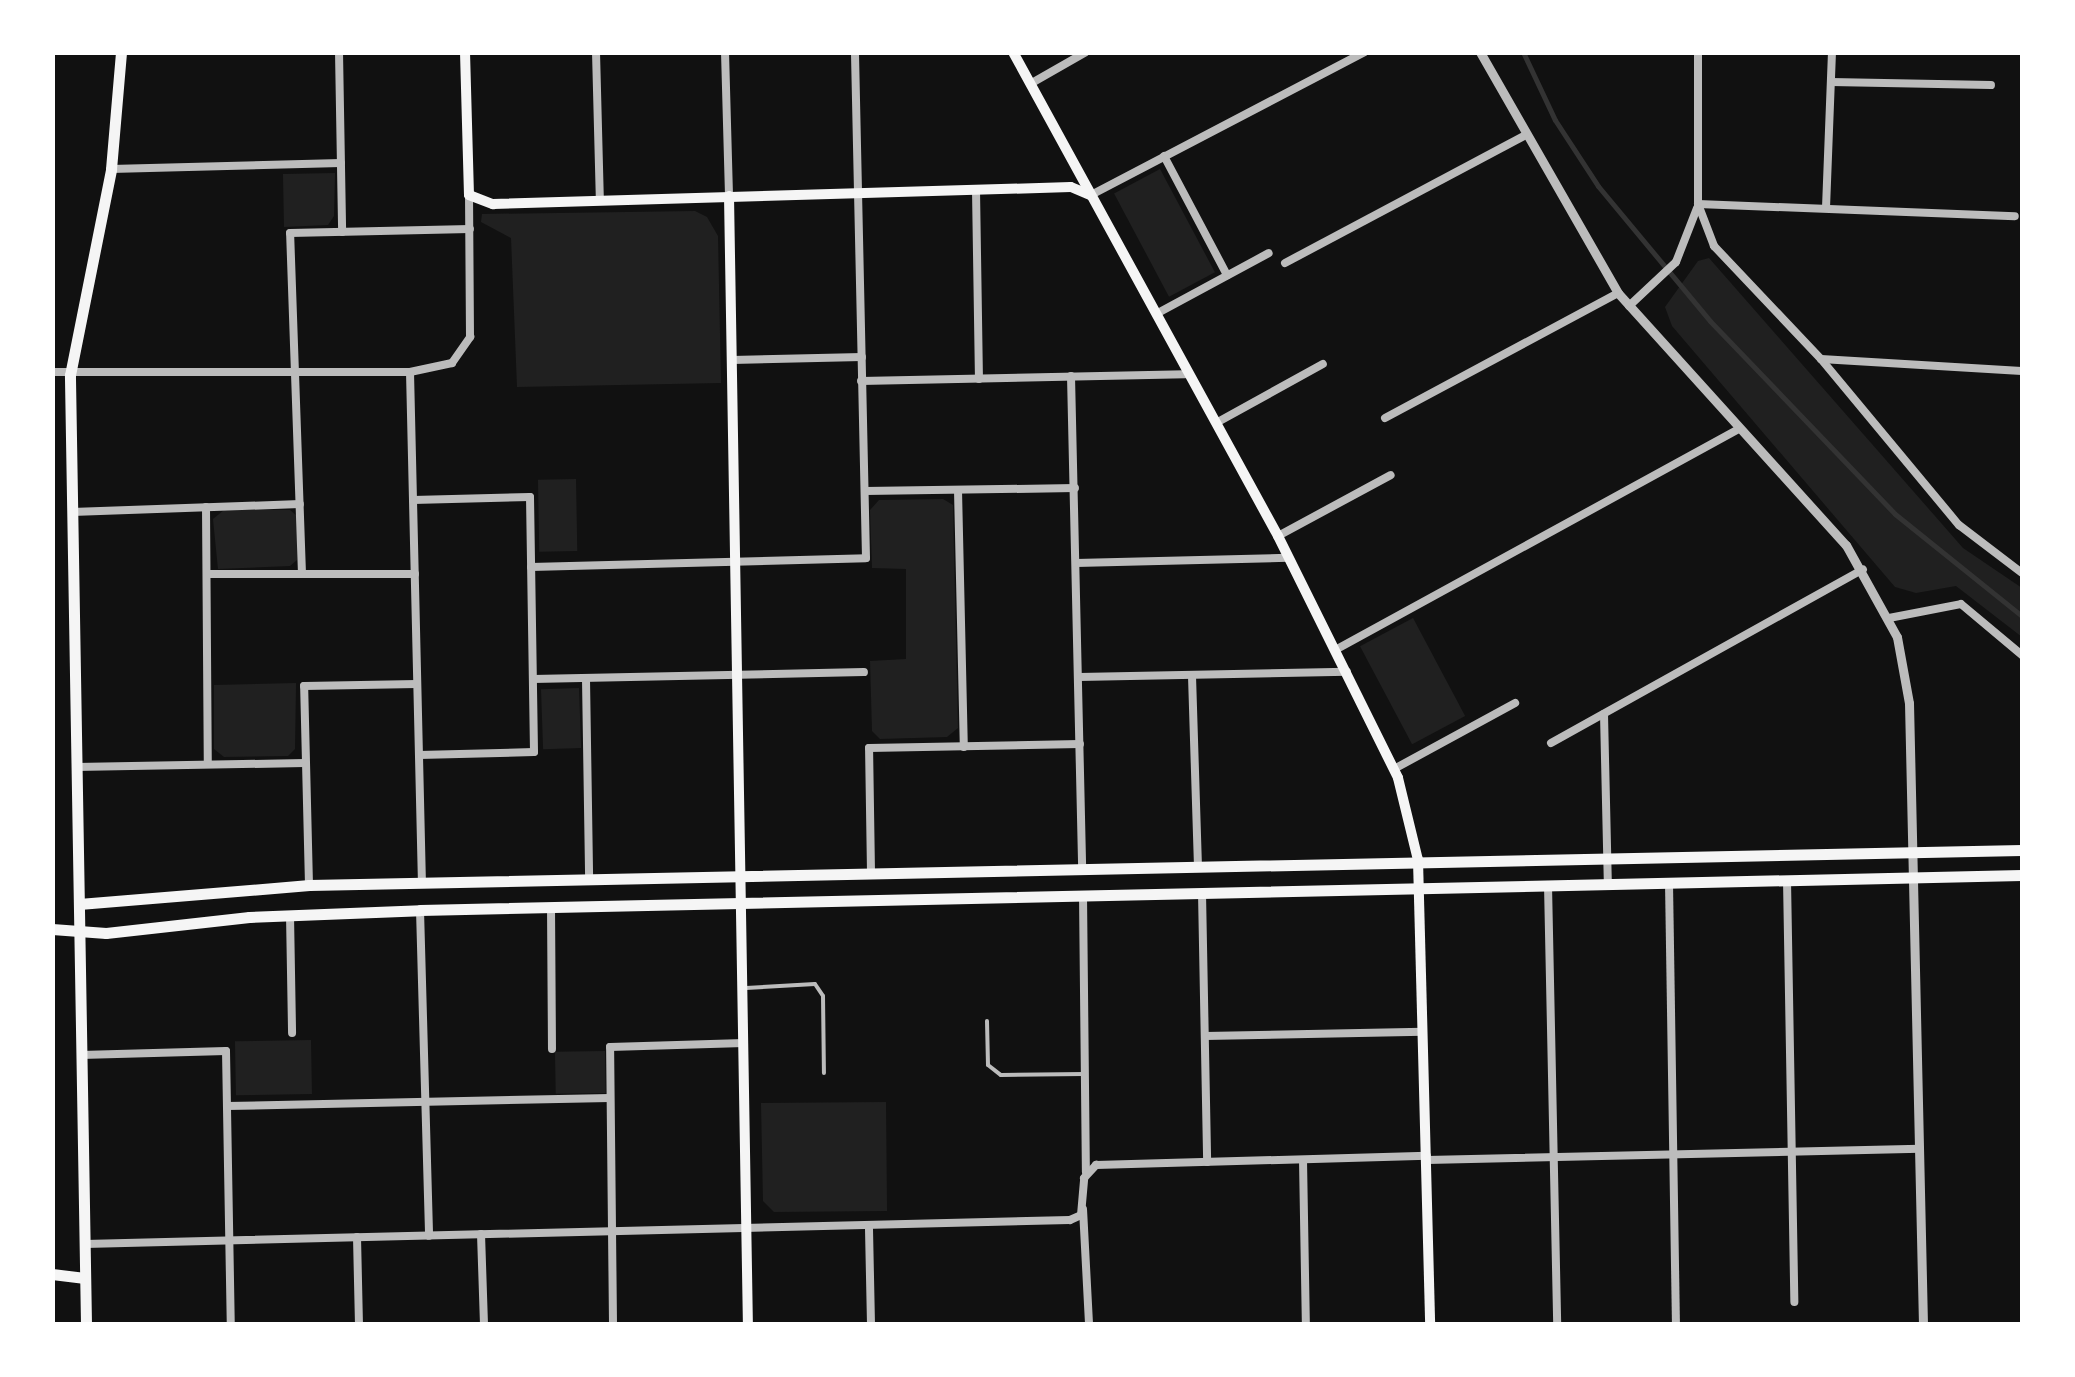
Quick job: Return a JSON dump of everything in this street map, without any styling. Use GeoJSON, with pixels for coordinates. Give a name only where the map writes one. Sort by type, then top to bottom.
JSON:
{"type":"FeatureCollection","features":[{"type":"Feature","properties":{"kind":"main road"},"geometry":{"type":"LineString","coordinates":[[86,1324],[70,375],[111,169],[121,52]]}},
{"type":"Feature","properties":{"kind":"main road"},"geometry":{"type":"LineString","coordinates":[[465,52],[469,194],[493,204],[1058,188],[1091,195]]}},
{"type":"Feature","properties":{"kind":"main road"},"geometry":{"type":"LineString","coordinates":[[1013,52],[1185,374],[1278,536],[1338,649],[1394,769],[1418,860],[1430,1324]]}},
{"type":"Feature","properties":{"kind":"main road"},"geometry":{"type":"LineString","coordinates":[[1058,188],[1075,180],[1074,164]]}},
{"type":"Feature","properties":{"kind":"main road"},"geometry":{"type":"LineString","coordinates":[[729,196],[748,1324]]}},
{"type":"Feature","properties":{"kind":"main road"},"geometry":{"type":"LineString","coordinates":[[79,904],[309,885],[2022,850]]}},
{"type":"Feature","properties":{"kind":"main road"},"geometry":{"type":"LineString","coordinates":[[52,929],[79,933],[290,915],[420,910],[2022,875]]}},
{"type":"Feature","properties":{"kind":"main road"},"geometry":{"type":"LineString","coordinates":[[52,1274],[85,1278]]}},
{"type":"Feature","properties":{"kind":"street"},"geometry":{"type":"LineString","coordinates":[[339,52],[342,232]]}},
{"type":"Feature","properties":{"kind":"street"},"geometry":{"type":"LineString","coordinates":[[596,52],[600,201]]}},
{"type":"Feature","properties":{"kind":"street"},"geometry":{"type":"LineString","coordinates":[[725,52],[729,196]]}},
{"type":"Feature","properties":{"kind":"street"},"geometry":{"type":"LineString","coordinates":[[531,567],[866,558],[855,52]]}},
{"type":"Feature","properties":{"kind":"street"},"geometry":{"type":"LineString","coordinates":[[1030,84],[1086,52]]}},
{"type":"Feature","properties":{"kind":"street"},"geometry":{"type":"LineString","coordinates":[[1091,195],[1365,52]]}},
{"type":"Feature","properties":{"kind":"street"},"geometry":{"type":"LineString","coordinates":[[1480,52],[1618,293],[1863,569],[1889,618],[1908,689],[1923,1324]]}},
{"type":"Feature","properties":{"kind":"street"},"geometry":{"type":"LineString","coordinates":[[1629,306],[1676,262],[1698,204],[1698,52]]}},
{"type":"Feature","properties":{"kind":"street"},"geometry":{"type":"LineString","coordinates":[[1826,208],[1832,52]]}},
{"type":"Feature","properties":{"kind":"street"},"geometry":{"type":"LineString","coordinates":[[1831,82],[1991,86]]}},
{"type":"Feature","properties":{"kind":"street"},"geometry":{"type":"LineString","coordinates":[[1285,263],[1526,135]]}},
{"type":"Feature","properties":{"kind":"street"},"geometry":{"type":"LineString","coordinates":[[1164,156],[1227,276]]}},
{"type":"Feature","properties":{"kind":"street"},"geometry":{"type":"LineString","coordinates":[[111,169],[341,164]]}},
{"type":"Feature","properties":{"kind":"street"},"geometry":{"type":"LineString","coordinates":[[976,190],[979,379]]}},
{"type":"Feature","properties":{"kind":"street"},"geometry":{"type":"LineString","coordinates":[[52,372],[410,372],[452,363],[470,337],[469,194]]}},
{"type":"Feature","properties":{"kind":"street"},"geometry":{"type":"LineString","coordinates":[[1698,204],[2015,216]]}},
{"type":"Feature","properties":{"kind":"street"},"geometry":{"type":"LineString","coordinates":[[1698,204],[1714,246],[1821,359],[1959,525],[2022,573]]}},
{"type":"Feature","properties":{"kind":"street"},"geometry":{"type":"LineString","coordinates":[[302,574],[290,233],[470,229]]}},
{"type":"Feature","properties":{"kind":"street"},"geometry":{"type":"LineString","coordinates":[[1156,314],[1270,253]]}},
{"type":"Feature","properties":{"kind":"street"},"geometry":{"type":"LineString","coordinates":[[1384,418],[1618,293]]}},
{"type":"Feature","properties":{"kind":"street"},"geometry":{"type":"LineString","coordinates":[[732,360],[862,357]]}},
{"type":"Feature","properties":{"kind":"street"},"geometry":{"type":"LineString","coordinates":[[1821,359],[2022,371]]}},
{"type":"Feature","properties":{"kind":"street"},"geometry":{"type":"LineString","coordinates":[[1216,423],[1323,364]]}},
{"type":"Feature","properties":{"kind":"street"},"geometry":{"type":"LineString","coordinates":[[410,372],[422,884]]}},
{"type":"Feature","properties":{"kind":"street"},"geometry":{"type":"LineString","coordinates":[[861,382],[1185,374]]}},
{"type":"Feature","properties":{"kind":"street"},"geometry":{"type":"LineString","coordinates":[[1071,376],[1082,868]]}},
{"type":"Feature","properties":{"kind":"street"},"geometry":{"type":"LineString","coordinates":[[1338,649],[1739,429]]}},
{"type":"Feature","properties":{"kind":"street"},"geometry":{"type":"LineString","coordinates":[[1278,536],[1391,476]]}},
{"type":"Feature","properties":{"kind":"street"},"geometry":{"type":"LineString","coordinates":[[865,492],[1075,488]]}},
{"type":"Feature","properties":{"kind":"street"},"geometry":{"type":"LineString","coordinates":[[958,490],[964,747]]}},
{"type":"Feature","properties":{"kind":"street"},"geometry":{"type":"LineString","coordinates":[[413,500],[530,497],[534,752],[419,756]]}},
{"type":"Feature","properties":{"kind":"street"},"geometry":{"type":"LineString","coordinates":[[72,512],[300,504]]}},
{"type":"Feature","properties":{"kind":"street"},"geometry":{"type":"LineString","coordinates":[[206,507],[208,764]]}},
{"type":"Feature","properties":{"kind":"street"},"geometry":{"type":"LineString","coordinates":[[1076,563],[1288,558]]}},
{"type":"Feature","properties":{"kind":"street"},"geometry":{"type":"LineString","coordinates":[[1551,743],[1863,569]]}},
{"type":"Feature","properties":{"kind":"street"},"geometry":{"type":"LineString","coordinates":[[207,574],[415,574]]}},
{"type":"Feature","properties":{"kind":"street"},"geometry":{"type":"LineString","coordinates":[[1889,618],[1961,604],[2022,655]]}},
{"type":"Feature","properties":{"kind":"street"},"geometry":{"type":"LineString","coordinates":[[533,680],[864,672]]}},
{"type":"Feature","properties":{"kind":"street"},"geometry":{"type":"LineString","coordinates":[[1079,678],[1347,672]]}},
{"type":"Feature","properties":{"kind":"street"},"geometry":{"type":"LineString","coordinates":[[1192,676],[1198,866]]}},
{"type":"Feature","properties":{"kind":"street"},"geometry":{"type":"LineString","coordinates":[[586,679],[589,880]]}},
{"type":"Feature","properties":{"kind":"street"},"geometry":{"type":"LineString","coordinates":[[309,885],[304,686],[417,684]]}},
{"type":"Feature","properties":{"kind":"street"},"geometry":{"type":"LineString","coordinates":[[1394,769],[1514,703]]}},
{"type":"Feature","properties":{"kind":"street"},"geometry":{"type":"LineString","coordinates":[[1604,714],[1608,884]]}},
{"type":"Feature","properties":{"kind":"street"},"geometry":{"type":"LineString","coordinates":[[871,872],[869,748],[1080,744]]}},
{"type":"Feature","properties":{"kind":"street"},"geometry":{"type":"LineString","coordinates":[[76,767],[304,762]]}},
{"type":"Feature","properties":{"kind":"street"},"geometry":{"type":"LineString","coordinates":[[1787,880],[1794,1302]]}},
{"type":"Feature","properties":{"kind":"street"},"geometry":{"type":"LineString","coordinates":[[1669,883],[1676,1324]]}},
{"type":"Feature","properties":{"kind":"street"},"geometry":{"type":"LineString","coordinates":[[1548,886],[1557,1324]]}},
{"type":"Feature","properties":{"kind":"street"},"geometry":{"type":"LineString","coordinates":[[1202,893],[1206,1162]]}},
{"type":"Feature","properties":{"kind":"street"},"geometry":{"type":"LineString","coordinates":[[1084,896],[1083,1207],[1090,1324]]}},
{"type":"Feature","properties":{"kind":"street"},"geometry":{"type":"LineString","coordinates":[[551,907],[552,1049]]}},
{"type":"Feature","properties":{"kind":"street"},"geometry":{"type":"LineString","coordinates":[[420,910],[429,1236]]}},
{"type":"Feature","properties":{"kind":"street"},"geometry":{"type":"LineString","coordinates":[[290,915],[292,1033]]}},
{"type":"Feature","properties":{"kind":"street"},"geometry":{"type":"LineString","coordinates":[[1205,1036],[1423,1032]]}},
{"type":"Feature","properties":{"kind":"street"},"geometry":{"type":"LineString","coordinates":[[613,1324],[610,1047],[744,1042]]}},
{"type":"Feature","properties":{"kind":"street"},"geometry":{"type":"LineString","coordinates":[[81,1055],[226,1051],[231,1324]]}},
{"type":"Feature","properties":{"kind":"street"},"geometry":{"type":"LineString","coordinates":[[227,1106],[610,1098]]}},
{"type":"Feature","properties":{"kind":"street"},"geometry":{"type":"LineString","coordinates":[[1086,1172],[1096,1165],[1206,1162],[1920,1150]]}},
{"type":"Feature","properties":{"kind":"street"},"geometry":{"type":"LineString","coordinates":[[1303,1160],[1306,1324]]}},
{"type":"Feature","properties":{"kind":"street"},"geometry":{"type":"LineString","coordinates":[[84,1244],[869,1229],[1070,1220],[1083,1207]]}},
{"type":"Feature","properties":{"kind":"street"},"geometry":{"type":"LineString","coordinates":[[869,1229],[870,1324]]}},
{"type":"Feature","properties":{"kind":"street"},"geometry":{"type":"LineString","coordinates":[[481,1234],[484,1324]]}},
{"type":"Feature","properties":{"kind":"street"},"geometry":{"type":"LineString","coordinates":[[357,1237],[359,1324]]}},
{"type":"Feature","properties":{"kind":"lane"},"geometry":{"type":"LineString","coordinates":[[743,988],[816,984],[822,996],[824,1072]]}},
{"type":"Feature","properties":{"kind":"lane"},"geometry":{"type":"LineString","coordinates":[[987,1021],[988,1064],[1000,1076],[1084,1074]]}},
{"type":"Feature","properties":{"kind":"shaded area"},"geometry":{"type":"Polygon","coordinates":[[[1160,169],[1215,272],[1169,297],[1114,193],[1160,169]]]}},
{"type":"Feature","properties":{"kind":"shaded area"},"geometry":{"type":"Polygon","coordinates":[[[335,173],[334,216],[328,225],[284,227],[283,174],[335,173]]]}},
{"type":"Feature","properties":{"kind":"shaded area"},"geometry":{"type":"Polygon","coordinates":[[[695,211],[707,217],[718,236],[721,383],[517,387],[511,238],[481,222],[482,214],[695,211]]]}},
{"type":"Feature","properties":{"kind":"shaded area"},"geometry":{"type":"Polygon","coordinates":[[[1709,258],[1963,548],[2022,588],[2022,637],[1956,586],[1916,593],[1895,587],[1672,326],[1665,307],[1698,261],[1709,258]]]}},
{"type":"Feature","properties":{"kind":"shaded area"},"geometry":{"type":"Polygon","coordinates":[[[576,479],[577,551],[539,552],[538,480],[576,479]]]}},
{"type":"Feature","properties":{"kind":"shaded area"},"geometry":{"type":"Polygon","coordinates":[[[943,499],[953,505],[958,728],[947,737],[880,739],[872,731],[870,661],[906,659],[906,569],[872,568],[870,510],[879,500],[943,499]]]}},
{"type":"Feature","properties":{"kind":"shaded area"},"geometry":{"type":"Polygon","coordinates":[[[224,510],[290,510],[297,516],[297,560],[290,566],[218,569],[213,519],[224,510]]]}},
{"type":"Feature","properties":{"kind":"shaded area"},"geometry":{"type":"Polygon","coordinates":[[[1413,618],[1465,716],[1412,744],[1360,646],[1413,618]]]}},
{"type":"Feature","properties":{"kind":"shaded area"},"geometry":{"type":"Polygon","coordinates":[[[296,683],[295,749],[288,756],[224,757],[214,749],[214,685],[296,683]]]}},
{"type":"Feature","properties":{"kind":"shaded area"},"geometry":{"type":"Polygon","coordinates":[[[579,688],[581,748],[543,749],[541,689],[579,688]]]}},
{"type":"Feature","properties":{"kind":"shaded area"},"geometry":{"type":"Polygon","coordinates":[[[311,1040],[312,1094],[236,1095],[235,1041],[311,1040]]]}},
{"type":"Feature","properties":{"kind":"shaded area"},"geometry":{"type":"Polygon","coordinates":[[[605,1051],[606,1093],[556,1094],[555,1052],[605,1051]]]}},
{"type":"Feature","properties":{"kind":"shaded area"},"geometry":{"type":"Polygon","coordinates":[[[886,1102],[887,1211],[774,1212],[763,1201],[761,1103],[886,1102]]]}},
{"type":"Feature","properties":{"kind":"waterway"},"geometry":{"type":"LineString","coordinates":[[1523,52],[1555,120],[1598,186],[1710,321],[1895,514],[2022,616]]}}]}
